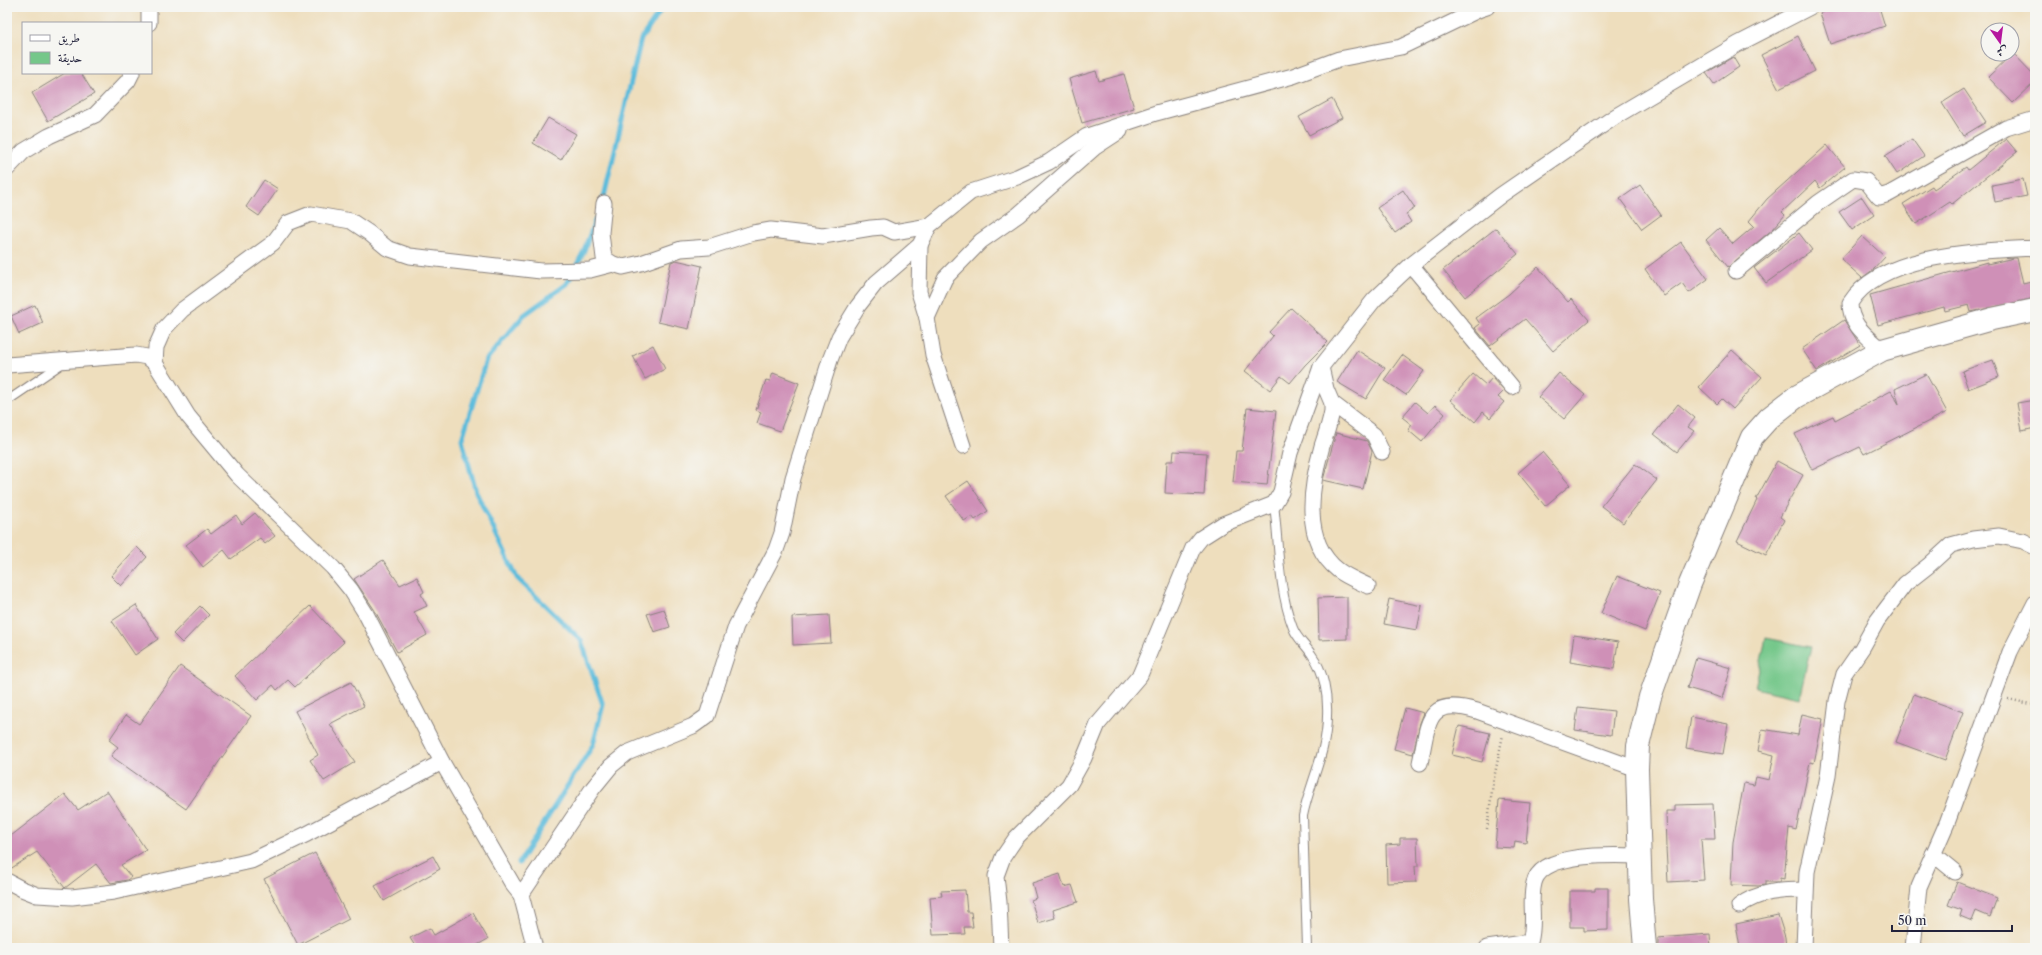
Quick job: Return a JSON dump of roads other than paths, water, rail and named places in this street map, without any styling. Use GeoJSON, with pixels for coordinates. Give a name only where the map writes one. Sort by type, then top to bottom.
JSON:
{"type":"FeatureCollection","features":[{"type":"Feature","properties":{"kind":"street"},"geometry":{"type":"LineString","coordinates":[[149,7],[149,22]]}},
{"type":"Feature","properties":{"kind":"street"},"geometry":{"type":"LineString","coordinates":[[521,895],[593,788],[610,766],[627,753],[693,726],[707,716],[736,626],[776,550],[782,533],[793,478],[830,360],[839,337],[858,306],[876,283],[920,245],[929,226],[971,192],[1016,177],[1049,162],[1087,136],[1244,88],[1293,76],[1339,59],[1401,47],[1487,7]]}},
{"type":"Feature","properties":{"kind":"street"},"geometry":{"type":"LineString","coordinates":[[1000,948],[999,902],[996,876],[1003,857],[1016,838],[1069,785],[1084,758],[1098,724],[1140,675],[1193,548],[1201,538],[1223,524],[1274,504],[1281,492],[1290,453],[1321,367],[1374,300],[1411,265],[1501,195],[1616,116],[1738,44],[1810,7]]}},
{"type":"Feature","properties":{"kind":"street"},"geometry":{"type":"LineString","coordinates":[[7,169],[24,151],[48,137],[95,115],[128,81],[132,74]]}},
{"type":"Feature","properties":{"kind":"street"},"geometry":{"type":"LineString","coordinates":[[1736,271],[1818,203],[1853,179],[1866,181],[1879,197],[1890,194],[2006,128],[2035,119]]}},
{"type":"Feature","properties":{"kind":"street"},"geometry":{"type":"LineString","coordinates":[[927,318],[945,278],[981,241],[1018,215],[1094,148],[1137,120]]}},
{"type":"Feature","properties":{"kind":"street"},"geometry":{"type":"LineString","coordinates":[[604,203],[601,233],[604,258],[613,264],[623,267],[642,263],[681,248],[709,247],[753,233],[771,230],[823,236],[871,228],[883,227],[894,232],[929,226]]}},
{"type":"Feature","properties":{"kind":"street"},"geometry":{"type":"LineString","coordinates":[[155,363],[156,347],[164,329],[182,310],[274,244],[288,223],[311,214],[351,221],[387,248],[410,256],[541,271],[590,270],[613,264]]}},
{"type":"Feature","properties":{"kind":"street"},"geometry":{"type":"LineString","coordinates":[[920,245],[919,292],[927,318],[933,355],[963,446]]}},
{"type":"Feature","properties":{"kind":"street"},"geometry":{"type":"LineString","coordinates":[[1882,350],[1856,325],[1850,314],[1850,303],[1865,285],[1892,269],[1905,264],[1970,253],[2035,248]]}},
{"type":"Feature","properties":{"kind":"street"},"geometry":{"type":"LineString","coordinates":[[1411,265],[1512,388]]}},
{"type":"Feature","properties":{"kind":"street"},"geometry":{"type":"LineString","coordinates":[[1645,948],[1641,900],[1641,856],[1637,769],[1638,746],[1650,697],[1690,584],[1752,437],[1769,418],[1796,397],[1882,350],[1992,319],[2035,310]]}},
{"type":"Feature","properties":{"kind":"street"},"geometry":{"type":"LineString","coordinates":[[7,365],[136,355],[147,357],[155,363],[188,416],[237,474],[333,568],[352,590],[366,614],[442,762],[512,885],[521,895],[535,948]]}},
{"type":"Feature","properties":{"kind":"street"},"geometry":{"type":"LineString","coordinates":[[1321,367],[1326,389],[1332,403],[1331,419],[1322,447],[1314,484],[1311,512],[1313,526],[1327,559],[1338,570],[1368,586]]}},
{"type":"Feature","properties":{"kind":"street"},"geometry":{"type":"LineString","coordinates":[[1332,403],[1374,435],[1382,452]]}},
{"type":"Feature","properties":{"kind":"street"},"geometry":{"type":"LineString","coordinates":[[1804,948],[1805,890],[1807,872],[1828,776],[1837,701],[1844,674],[1862,648],[1877,621],[1905,584],[1951,545],[1973,539],[1999,536],[2023,541],[2035,547]]}},
{"type":"Feature","properties":{"kind":"street"},"geometry":{"type":"LineString","coordinates":[[1913,948],[1919,887],[1947,823],[2010,652],[2035,603]]}},
{"type":"Feature","properties":{"kind":"street"},"geometry":{"type":"LineString","coordinates":[[1420,763],[1428,722],[1431,716],[1443,707],[1449,706],[1465,707],[1637,769]]}},
{"type":"Feature","properties":{"kind":"street"},"geometry":{"type":"LineString","coordinates":[[7,880],[22,890],[38,895],[72,897],[114,892],[238,864],[273,851],[442,762]]}},
{"type":"Feature","properties":{"kind":"street"},"geometry":{"type":"LineString","coordinates":[[1934,854],[1955,872]]}},
{"type":"Feature","properties":{"kind":"street"},"geometry":{"type":"LineString","coordinates":[[1487,948],[1530,942],[1534,930],[1533,884],[1537,874],[1547,866],[1586,855],[1641,856]]}},
{"type":"Feature","properties":{"kind":"street"},"geometry":{"type":"LineString","coordinates":[[1739,906],[1750,898],[1761,894],[1783,890],[1805,890]]}},
{"type":"Feature","properties":{"kind":"lane"},"geometry":{"type":"LineString","coordinates":[[7,401],[69,360]]}},
{"type":"Feature","properties":{"kind":"lane"},"geometry":{"type":"LineString","coordinates":[[1274,504],[1287,609],[1297,636],[1312,653],[1319,666],[1324,681],[1327,715],[1325,745],[1307,796],[1304,816],[1307,948]]}},
{"type":"Feature","properties":{"kind":"waterway"},"geometry":{"type":"LineString","coordinates":[[603,201],[641,39],[663,7]]}},
{"type":"Feature","properties":{"kind":"waterway"},"geometry":{"type":"LineString","coordinates":[[519,863],[593,745],[603,705],[581,640],[517,578],[476,492],[462,439],[486,360],[524,315],[567,284],[583,253],[596,218]]}}]}
